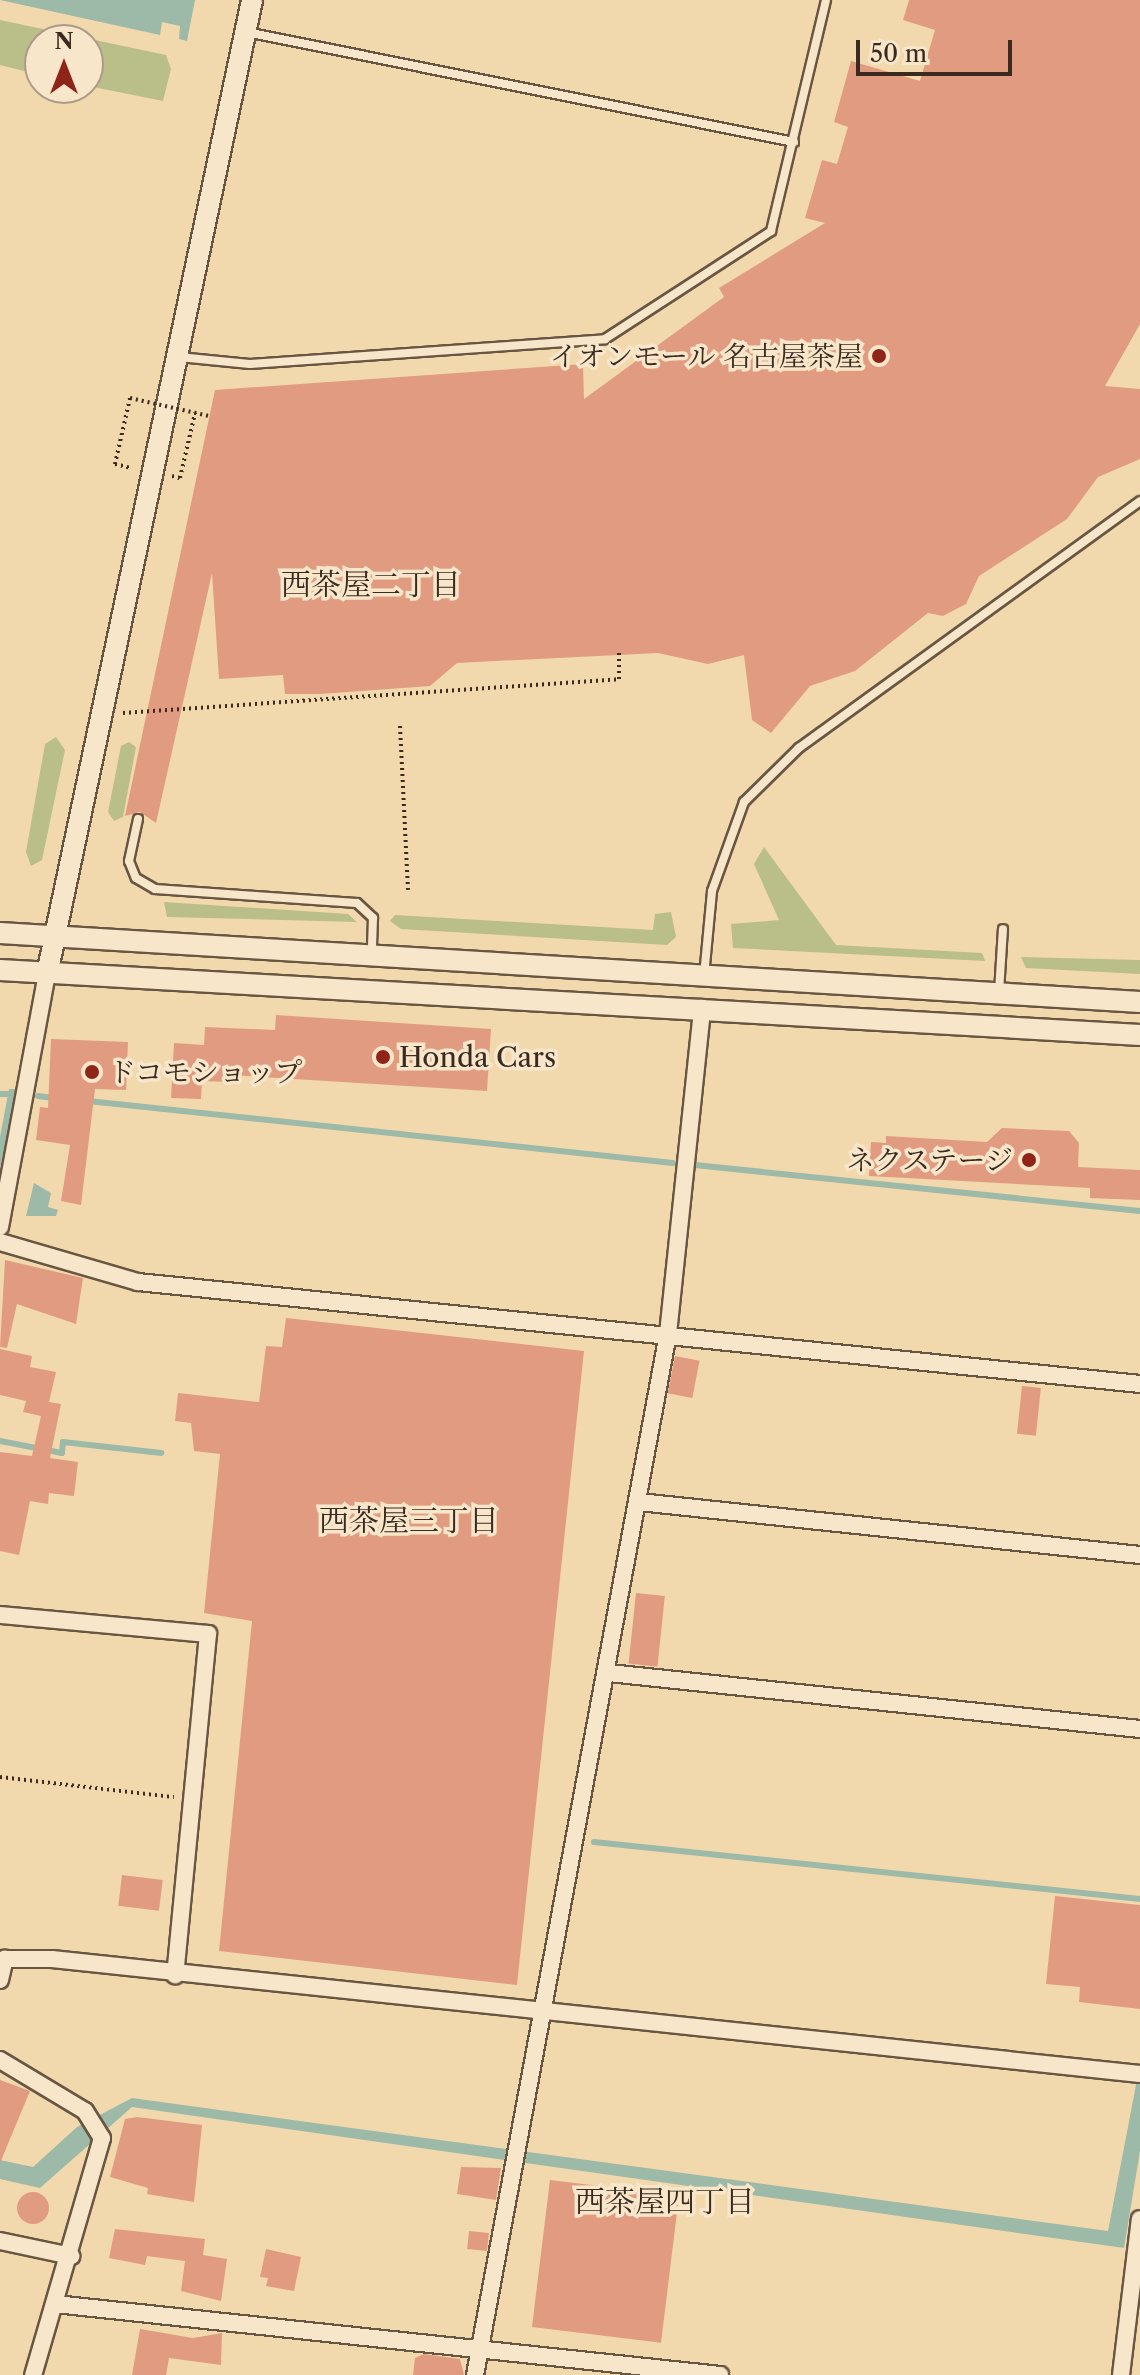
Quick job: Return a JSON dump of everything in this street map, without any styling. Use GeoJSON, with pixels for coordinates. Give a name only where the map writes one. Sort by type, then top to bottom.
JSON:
{"type":"FeatureCollection","features":[{"type":"Feature","properties":{"kind":"street"},"geometry":{"type":"LineString","coordinates":[[0,1227],[47,974],[252,0]]}},
{"type":"Feature","properties":{"kind":"street"},"geometry":{"type":"LineString","coordinates":[[0,933],[371,958],[1140,1002]]}},
{"type":"Feature","properties":{"kind":"street"},"geometry":{"type":"LineString","coordinates":[[0,970],[1140,1035]]}},
{"type":"Feature","properties":{"kind":"street"},"geometry":{"type":"LineString","coordinates":[[475,2375],[541,2011],[609,1673],[668,1334],[702,1008]]}},
{"type":"Feature","properties":{"kind":"street"},"geometry":{"type":"LineString","coordinates":[[0,1242],[138,1282],[1140,1384]]}},
{"type":"Feature","properties":{"kind":"street"},"geometry":{"type":"LineString","coordinates":[[639,1502],[1140,1555]]}},
{"type":"Feature","properties":{"kind":"street"},"geometry":{"type":"LineString","coordinates":[[0,1615],[208,1634],[175,1975]]}},
{"type":"Feature","properties":{"kind":"street"},"geometry":{"type":"LineString","coordinates":[[609,1673],[1140,1729]]}},
{"type":"Feature","properties":{"kind":"street"},"geometry":{"type":"LineString","coordinates":[[0,1980],[5,1959],[541,2011],[1136,2074]]}},
{"type":"Feature","properties":{"kind":"street"},"geometry":{"type":"LineString","coordinates":[[0,2060],[85,2111],[102,2138],[71,2256],[33,2375]]}},
{"type":"Feature","properties":{"kind":"street"},"geometry":{"type":"LineString","coordinates":[[1121,2375],[1140,2219]]}},
{"type":"Feature","properties":{"kind":"street"},"geometry":{"type":"LineString","coordinates":[[0,2241],[71,2256]]}},
{"type":"Feature","properties":{"kind":"street"},"geometry":{"type":"LineString","coordinates":[[55,2304],[720,2375]]}},
{"type":"Feature","properties":{"kind":"lane"},"geometry":{"type":"LineString","coordinates":[[177,357],[250,364],[370,358],[605,339],[771,231],[826,0]]}},
{"type":"Feature","properties":{"kind":"lane"},"geometry":{"type":"LineString","coordinates":[[245,32],[794,142]]}},
{"type":"Feature","properties":{"kind":"lane"},"geometry":{"type":"LineString","coordinates":[[704,977],[712,891],[744,802],[799,748],[1140,501]]}},
{"type":"Feature","properties":{"kind":"lane"},"geometry":{"type":"LineString","coordinates":[[138,819],[129,861],[136,878],[155,889],[196,889],[357,903],[373,918],[371,958]]}},
{"type":"Feature","properties":{"kind":"lane"},"geometry":{"type":"LineString","coordinates":[[998,994],[1003,929]]}},
{"type":"Feature","properties":{"kind":"path"},"geometry":{"type":"LineString","coordinates":[[131,468],[115,464],[130,398],[209,416]]}},
{"type":"Feature","properties":{"kind":"path"},"geometry":{"type":"LineString","coordinates":[[172,476],[180,478],[195,413]]}},
{"type":"Feature","properties":{"kind":"path"},"geometry":{"type":"LineString","coordinates":[[123,713],[619,679],[619,653]]}},
{"type":"Feature","properties":{"kind":"path"},"geometry":{"type":"LineString","coordinates":[[400,726],[408,890]]}},
{"type":"Feature","properties":{"kind":"path"},"geometry":{"type":"LineString","coordinates":[[0,1777],[192,1799]]}},
{"type":"Feature","properties":{"kind":"green space"},"geometry":{"type":"Polygon","coordinates":[[[0,20],[24,25],[24,71],[0,65],[0,20]]]}},
{"type":"Feature","properties":{"kind":"green space"},"geometry":{"type":"Polygon","coordinates":[[[104,42],[166,55],[171,69],[163,101],[104,89],[104,42]]]}},
{"type":"Feature","properties":{"kind":"green space"},"geometry":{"type":"Polygon","coordinates":[[[56,737],[65,750],[42,860],[31,866],[26,852],[45,744],[56,737]]]}},
{"type":"Feature","properties":{"kind":"green space"},"geometry":{"type":"Polygon","coordinates":[[[129,742],[136,747],[123,817],[114,821],[108,812],[121,746],[129,742]]]}},
{"type":"Feature","properties":{"kind":"green space"},"geometry":{"type":"Polygon","coordinates":[[[764,847],[836,945],[982,953],[985,961],[733,948],[731,924],[779,920],[754,864],[764,847]]]}},
{"type":"Feature","properties":{"kind":"green space"},"geometry":{"type":"Polygon","coordinates":[[[164,902],[348,914],[357,922],[167,917],[164,902]]]}},
{"type":"Feature","properties":{"kind":"green space"},"geometry":{"type":"Polygon","coordinates":[[[671,912],[676,937],[667,945],[401,929],[390,921],[395,915],[653,930],[655,914],[671,912]]]}},
{"type":"Feature","properties":{"kind":"green space"},"geometry":{"type":"Polygon","coordinates":[[[1021,957],[1140,960],[1140,974],[1026,968],[1021,957]]]}},
{"type":"Feature","properties":{"kind":"shaded area"},"geometry":{"type":"Polygon","coordinates":[[[0,0],[195,0],[187,41],[179,39],[180,26],[162,22],[160,35],[0,0]]]}},
{"type":"Feature","properties":{"kind":"shaded area"},"geometry":{"type":"Polygon","coordinates":[[[9,1089],[18,1089],[0,1168],[0,1137],[9,1089]]]}},
{"type":"Feature","properties":{"kind":"shaded area"},"geometry":{"type":"Polygon","coordinates":[[[34,1183],[51,1193],[48,1207],[58,1210],[56,1216],[26,1216],[34,1183]]]}},
{"type":"Feature","properties":{"kind":"shaded area"},"geometry":{"type":"Polygon","coordinates":[[[1140,2064],[1140,2151],[1124,2248],[132,2107],[40,2188],[0,2179],[0,2160],[33,2167],[77,2127],[132,2098],[1108,2231],[1140,2064]]]}},
{"type":"Feature","properties":{"kind":"building","name":"イオンモール 名古屋茶屋"},"geometry":{"type":"Polygon","coordinates":[[[909,0],[1140,0],[1140,324],[1105,386],[1140,389],[1140,459],[1098,477],[1067,519],[979,576],[966,604],[943,616],[928,613],[855,671],[810,686],[771,733],[752,720],[744,655],[708,664],[658,653],[457,663],[430,686],[320,694],[285,694],[283,675],[219,679],[212,573],[156,823],[140,812],[125,816],[215,390],[583,364],[584,399],[724,297],[719,288],[825,223],[805,218],[822,160],[837,164],[848,127],[834,122],[851,61],[920,81],[935,30],[903,20],[909,0]]]}},
{"type":"Feature","properties":{"kind":"building"},"geometry":{"type":"Polygon","coordinates":[[[276,1015],[491,1029],[487,1091],[230,1075],[230,1082],[202,1081],[201,1099],[171,1098],[174,1043],[204,1045],[205,1027],[275,1030],[276,1015]]]}},
{"type":"Feature","properties":{"kind":"building"},"geometry":{"type":"Polygon","coordinates":[[[51,1039],[128,1042],[126,1090],[95,1089],[81,1205],[61,1201],[70,1145],[36,1140],[40,1107],[48,1108],[51,1039]]]}},
{"type":"Feature","properties":{"kind":"building"},"geometry":{"type":"Polygon","coordinates":[[[1002,1128],[1069,1131],[1079,1143],[1078,1167],[1140,1170],[1140,1200],[1090,1198],[1090,1188],[869,1176],[871,1142],[886,1143],[886,1136],[987,1142],[1002,1128]]]}},
{"type":"Feature","properties":{"kind":"building"},"geometry":{"type":"Polygon","coordinates":[[[5,1260],[83,1278],[76,1324],[17,1304],[7,1348],[0,1347],[5,1260]]]}},
{"type":"Feature","properties":{"kind":"building"},"geometry":{"type":"Polygon","coordinates":[[[286,1318],[584,1351],[517,1985],[219,1951],[252,1621],[204,1613],[220,1454],[194,1451],[191,1423],[175,1421],[178,1393],[259,1402],[266,1346],[282,1347],[286,1318]]]}},
{"type":"Feature","properties":{"kind":"building"},"geometry":{"type":"Polygon","coordinates":[[[0,1349],[32,1356],[30,1367],[56,1372],[49,1402],[61,1404],[50,1458],[78,1462],[74,1496],[49,1493],[48,1504],[30,1501],[19,1555],[0,1551],[0,1452],[32,1456],[41,1416],[23,1412],[26,1401],[0,1395],[0,1349]]]}},
{"type":"Feature","properties":{"kind":"building"},"geometry":{"type":"Polygon","coordinates":[[[675,1356],[700,1361],[692,1398],[668,1393],[675,1356]]]}},
{"type":"Feature","properties":{"kind":"building"},"geometry":{"type":"Polygon","coordinates":[[[1022,1386],[1041,1388],[1036,1436],[1017,1434],[1022,1386]]]}},
{"type":"Feature","properties":{"kind":"building"},"geometry":{"type":"Polygon","coordinates":[[[636,1593],[665,1596],[657,1667],[629,1664],[636,1593]]]}},
{"type":"Feature","properties":{"kind":"building"},"geometry":{"type":"Polygon","coordinates":[[[122,1875],[163,1880],[159,1911],[118,1906],[122,1875]]]}},
{"type":"Feature","properties":{"kind":"building"},"geometry":{"type":"Polygon","coordinates":[[[1055,1896],[1140,1905],[1140,2009],[1079,2002],[1080,1987],[1046,1984],[1055,1896]]]}},
{"type":"Feature","properties":{"kind":"building"},"geometry":{"type":"Polygon","coordinates":[[[0,2080],[30,2091],[0,2163],[0,2080]]]}},
{"type":"Feature","properties":{"kind":"building"},"geometry":{"type":"Polygon","coordinates":[[[137,2117],[202,2125],[194,2202],[147,2194],[148,2188],[110,2177],[125,2119],[137,2117]]]}},
{"type":"Feature","properties":{"kind":"building"},"geometry":{"type":"Polygon","coordinates":[[[461,2167],[501,2168],[496,2200],[457,2194],[461,2167]]]}},
{"type":"Feature","properties":{"kind":"building"},"geometry":{"type":"Polygon","coordinates":[[[550,2180],[679,2196],[661,2343],[532,2327],[550,2180]]]}},
{"type":"Feature","properties":{"kind":"building"},"geometry":{"type":"Polygon","coordinates":[[[33,2192],[45,2196],[49,2208],[45,2220],[33,2224],[21,2220],[17,2208],[21,2196],[33,2192]]]}},
{"type":"Feature","properties":{"kind":"building"},"geometry":{"type":"Polygon","coordinates":[[[115,2229],[205,2239],[203,2255],[227,2259],[221,2301],[181,2291],[185,2261],[147,2256],[145,2265],[109,2258],[115,2229]]]}},
{"type":"Feature","properties":{"kind":"building"},"geometry":{"type":"Polygon","coordinates":[[[469,2231],[489,2233],[487,2251],[467,2249],[469,2231]]]}},
{"type":"Feature","properties":{"kind":"building"},"geometry":{"type":"Polygon","coordinates":[[[266,2249],[301,2257],[294,2291],[266,2286],[268,2278],[260,2277],[266,2249]]]}},
{"type":"Feature","properties":{"kind":"building"},"geometry":{"type":"Polygon","coordinates":[[[140,2329],[193,2338],[222,2333],[221,2365],[169,2358],[166,2375],[132,2375],[140,2329]]]}},
{"type":"Feature","properties":{"kind":"building"},"geometry":{"type":"Polygon","coordinates":[[[424,2354],[460,2359],[464,2375],[413,2375],[415,2358],[424,2354]]]}},
{"type":"Feature","properties":{"kind":"waterway"},"geometry":{"type":"LineString","coordinates":[[0,1094],[12,1094]]}},
{"type":"Feature","properties":{"kind":"waterway"},"geometry":{"type":"LineString","coordinates":[[38,1096],[53,1098]]}},
{"type":"Feature","properties":{"kind":"waterway"},"geometry":{"type":"LineString","coordinates":[[88,1101],[673,1163]]}},
{"type":"Feature","properties":{"kind":"waterway"},"geometry":{"type":"LineString","coordinates":[[695,1165],[1140,1211]]}},
{"type":"Feature","properties":{"kind":"waterway"},"geometry":{"type":"LineString","coordinates":[[0,1441],[62,1453],[63,1442],[161,1453]]}},
{"type":"Feature","properties":{"kind":"waterway"},"geometry":{"type":"LineString","coordinates":[[594,1842],[1140,1899]]}},
{"type":"Feature","properties":{"kind":"place","name":"イオンモール 名古屋茶屋"},"geometry":{"type":"Point","coordinates":[879,356]}},
{"type":"Feature","properties":{"kind":"place","name":"Honda Cars"},"geometry":{"type":"Point","coordinates":[383,1057]}},
{"type":"Feature","properties":{"kind":"place","name":"ドコモショップ"},"geometry":{"type":"Point","coordinates":[92,1072]}},
{"type":"Feature","properties":{"kind":"place","name":"ネクステージ"},"geometry":{"type":"Point","coordinates":[1029,1160]}},
{"type":"Feature","properties":{"kind":"district","name":"西茶屋二丁目"},"geometry":{"type":"Point","coordinates":[371,585]}},
{"type":"Feature","properties":{"kind":"district","name":"西茶屋三丁目"},"geometry":{"type":"Point","coordinates":[409,1521]}},
{"type":"Feature","properties":{"kind":"district","name":"西茶屋四丁目"},"geometry":{"type":"Point","coordinates":[665,2202]}}]}
